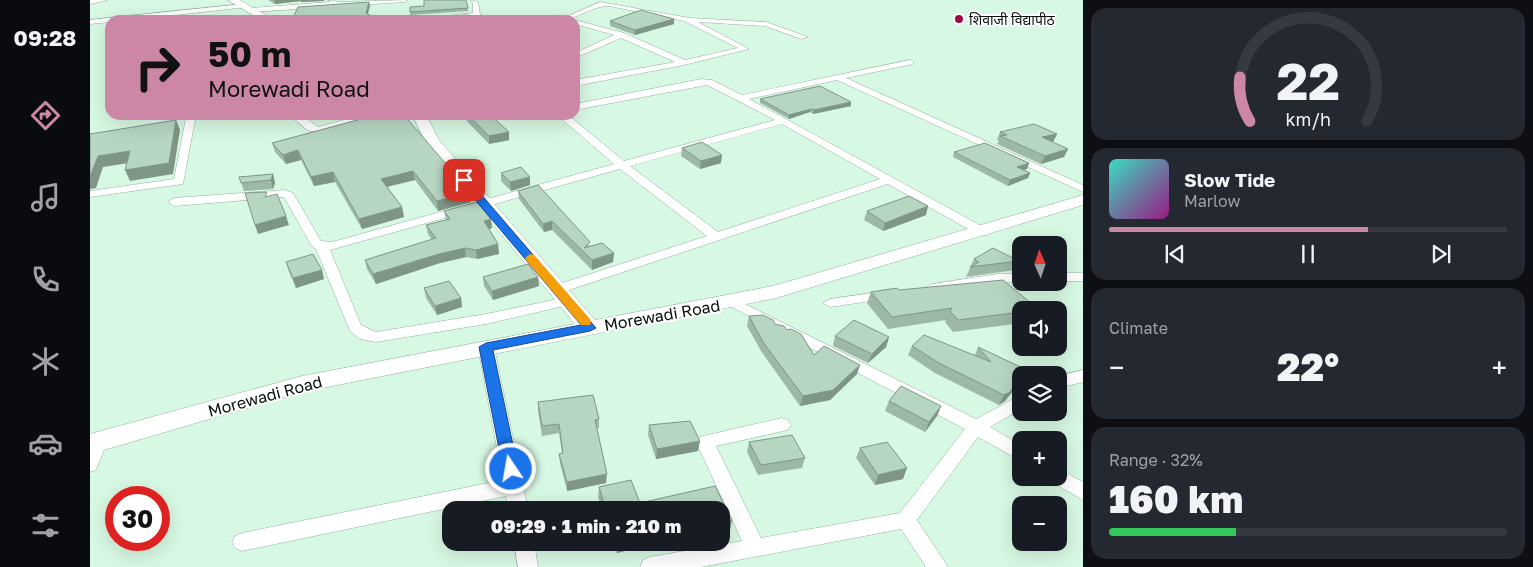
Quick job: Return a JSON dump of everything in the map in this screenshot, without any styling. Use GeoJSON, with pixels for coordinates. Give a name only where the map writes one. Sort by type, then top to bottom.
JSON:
{"type":"FeatureCollection","features":[{"type":"Feature","properties":{"kind":"main road"},"geometry":{"type":"LineString","coordinates":[[234,0],[260,15]]}},
{"type":"Feature","properties":{"kind":"main road"},"geometry":{"type":"LineString","coordinates":[[422,120],[432,141],[484,206],[590,328]]}},
{"type":"Feature","properties":{"kind":"main road","name":"Morewadi Road"},"geometry":{"type":"LineString","coordinates":[[94,443],[302,384],[486,347],[733,302],[776,292],[983,232],[1083,200]]}},
{"type":"Feature","properties":{"kind":"street"},"geometry":{"type":"LineString","coordinates":[[90,2],[105,0]]}},
{"type":"Feature","properties":{"kind":"street"},"geometry":{"type":"LineString","coordinates":[[330,0],[338,4]]}},
{"type":"Feature","properties":{"kind":"street"},"geometry":{"type":"LineString","coordinates":[[168,15],[248,8],[405,0]]}},
{"type":"Feature","properties":{"kind":"street"},"geometry":{"type":"LineString","coordinates":[[473,0],[476,3],[479,15]]}},
{"type":"Feature","properties":{"kind":"street"},"geometry":{"type":"LineString","coordinates":[[576,15],[604,3],[686,19],[766,24],[804,37]]}},
{"type":"Feature","properties":{"kind":"street"},"geometry":{"type":"LineString","coordinates":[[580,83],[745,49],[686,19]]}},
{"type":"Feature","properties":{"kind":"street"},"geometry":{"type":"LineString","coordinates":[[90,22],[105,21]]}},
{"type":"Feature","properties":{"kind":"street"},"geometry":{"type":"LineString","coordinates":[[580,23],[621,35],[684,63]]}},
{"type":"Feature","properties":{"kind":"street"},"geometry":{"type":"LineString","coordinates":[[580,54],[621,35]]}},
{"type":"Feature","properties":{"kind":"street"},"geometry":{"type":"LineString","coordinates":[[742,98],[910,62]]}},
{"type":"Feature","properties":{"kind":"street"},"geometry":{"type":"LineString","coordinates":[[839,78],[1083,189]]}},
{"type":"Feature","properties":{"kind":"street"},"geometry":{"type":"LineString","coordinates":[[580,106],[709,82],[742,98],[983,232]]}},
{"type":"Feature","properties":{"kind":"street"},"geometry":{"type":"LineString","coordinates":[[191,120],[172,208],[284,193],[289,195],[314,241],[322,247],[355,328],[365,335],[376,337],[486,319],[563,295],[715,236],[889,180]]}},
{"type":"Feature","properties":{"kind":"street"},"geometry":{"type":"LineString","coordinates":[[301,120],[310,128],[318,130],[355,120]]}},
{"type":"Feature","properties":{"kind":"street"},"geometry":{"type":"LineString","coordinates":[[568,120],[620,164],[715,236]]}},
{"type":"Feature","properties":{"kind":"street"},"geometry":{"type":"LineString","coordinates":[[322,247],[484,206],[620,164],[783,121]]}},
{"type":"Feature","properties":{"kind":"street"},"geometry":{"type":"LineString","coordinates":[[90,194],[179,182]]}},
{"type":"Feature","properties":{"kind":"street"},"geometry":{"type":"LineString","coordinates":[[1068,277],[1083,277]]}},
{"type":"Feature","properties":{"kind":"street"},"geometry":{"type":"LineString","coordinates":[[919,290],[998,278],[1012,278]]}},
{"type":"Feature","properties":{"kind":"street"},"geometry":{"type":"LineString","coordinates":[[830,303],[899,293]]}},
{"type":"Feature","properties":{"kind":"street"},"geometry":{"type":"LineString","coordinates":[[733,302],[976,426],[1012,448]]}},
{"type":"Feature","properties":{"kind":"street"},"geometry":{"type":"LineString","coordinates":[[486,347],[516,501]]}},
{"type":"Feature","properties":{"kind":"street"},"geometry":{"type":"LineString","coordinates":[[1067,380],[1083,376]]}},
{"type":"Feature","properties":{"kind":"street"},"geometry":{"type":"LineString","coordinates":[[650,567],[906,520],[976,426],[1012,406]]}},
{"type":"Feature","properties":{"kind":"street"},"geometry":{"type":"LineString","coordinates":[[756,548],[705,442],[782,425]]}},
{"type":"Feature","properties":{"kind":"street"},"geometry":{"type":"LineString","coordinates":[[90,464],[94,443]]}},
{"type":"Feature","properties":{"kind":"street"},"geometry":{"type":"LineString","coordinates":[[1067,482],[1083,492]]}},
{"type":"Feature","properties":{"kind":"street"},"geometry":{"type":"LineString","coordinates":[[242,542],[514,486]]}},
{"type":"Feature","properties":{"kind":"street"},"geometry":{"type":"LineString","coordinates":[[906,520],[938,567]]}},
{"type":"Feature","properties":{"kind":"street"},"geometry":{"type":"LineString","coordinates":[[525,551],[528,567]]}},
{"type":"Feature","properties":{"kind":"building"},"geometry":{"type":"Polygon","coordinates":[[[424,0],[466,0],[468,8],[410,12],[410,7],[424,6],[424,0]]]}},
{"type":"Feature","properties":{"kind":"building"},"geometry":{"type":"Polygon","coordinates":[[[369,2],[366,13],[370,15],[294,15],[298,7],[369,2]]]}},
{"type":"Feature","properties":{"kind":"building"},"geometry":{"type":"Polygon","coordinates":[[[641,10],[674,19],[635,30],[610,21],[641,10]]]}},
{"type":"Feature","properties":{"kind":"building"},"geometry":{"type":"Polygon","coordinates":[[[820,86],[851,102],[789,115],[760,99],[820,86]]]}},
{"type":"Feature","properties":{"kind":"building"},"geometry":{"type":"Polygon","coordinates":[[[176,120],[169,163],[125,170],[130,151],[98,156],[90,177],[90,134],[176,120]]]}},
{"type":"Feature","properties":{"kind":"building"},"geometry":{"type":"Polygon","coordinates":[[[357,120],[408,120],[470,192],[437,201],[413,171],[381,179],[402,207],[359,219],[333,172],[311,177],[298,150],[283,155],[272,143],[357,120]]]}},
{"type":"Feature","properties":{"kind":"building"},"geometry":{"type":"Polygon","coordinates":[[[473,120],[496,120],[509,132],[489,136],[473,120]]]}},
{"type":"Feature","properties":{"kind":"building"},"geometry":{"type":"Polygon","coordinates":[[[1034,124],[1057,134],[1042,137],[1068,149],[1045,156],[1000,136],[1007,135],[1000,132],[1034,124]]]}},
{"type":"Feature","properties":{"kind":"building"},"geometry":{"type":"Polygon","coordinates":[[[702,142],[722,155],[701,161],[682,148],[702,142]]]}},
{"type":"Feature","properties":{"kind":"building"},"geometry":{"type":"Polygon","coordinates":[[[985,143],[1029,163],[1017,167],[1030,173],[1010,180],[954,152],[985,143]]]}},
{"type":"Feature","properties":{"kind":"building"},"geometry":{"type":"Polygon","coordinates":[[[521,167],[530,177],[510,182],[501,173],[521,167]]]}},
{"type":"Feature","properties":{"kind":"building"},"geometry":{"type":"Polygon","coordinates":[[[273,174],[271,180],[241,183],[239,177],[273,174]]]}},
{"type":"Feature","properties":{"kind":"building"},"geometry":{"type":"Polygon","coordinates":[[[538,185],[590,242],[584,248],[602,243],[614,253],[592,260],[552,221],[543,224],[518,191],[538,185]]]}},
{"type":"Feature","properties":{"kind":"building"},"geometry":{"type":"Polygon","coordinates":[[[267,192],[265,197],[277,194],[286,216],[255,225],[245,193],[267,192]]]}},
{"type":"Feature","properties":{"kind":"building"},"geometry":{"type":"Polygon","coordinates":[[[909,196],[928,206],[885,223],[867,211],[909,196]]]}},
{"type":"Feature","properties":{"kind":"building"},"geometry":{"type":"Polygon","coordinates":[[[477,202],[491,219],[484,221],[498,244],[476,250],[465,248],[439,254],[373,274],[365,260],[436,238],[426,225],[450,219],[444,211],[477,202]]]}},
{"type":"Feature","properties":{"kind":"building"},"geometry":{"type":"Polygon","coordinates":[[[993,248],[1012,258],[1012,262],[970,267],[979,262],[974,259],[993,248]]]}},
{"type":"Feature","properties":{"kind":"building"},"geometry":{"type":"Polygon","coordinates":[[[313,254],[322,270],[293,278],[286,262],[313,254]]]}},
{"type":"Feature","properties":{"kind":"building"},"geometry":{"type":"Polygon","coordinates":[[[528,264],[538,277],[492,291],[483,277],[528,264]]]}},
{"type":"Feature","properties":{"kind":"building"},"geometry":{"type":"Polygon","coordinates":[[[1003,280],[1012,287],[1012,291],[1016,291],[1028,301],[1012,301],[1012,313],[958,320],[950,311],[952,308],[892,317],[871,292],[897,288],[899,290],[1003,280]]]}},
{"type":"Feature","properties":{"kind":"building"},"geometry":{"type":"Polygon","coordinates":[[[449,281],[461,298],[435,306],[424,288],[449,281]]]}},
{"type":"Feature","properties":{"kind":"building"},"geometry":{"type":"Polygon","coordinates":[[[763,315],[773,320],[775,324],[784,326],[787,330],[791,329],[801,334],[814,355],[824,346],[860,365],[833,390],[803,396],[763,342],[749,316],[763,315]]]}},
{"type":"Feature","properties":{"kind":"building"},"geometry":{"type":"Polygon","coordinates":[[[854,320],[889,337],[872,354],[835,336],[854,320]]]}},
{"type":"Feature","properties":{"kind":"building"},"geometry":{"type":"Polygon","coordinates":[[[924,335],[991,362],[978,347],[1018,366],[1012,366],[1012,389],[1004,395],[939,363],[912,346],[924,335]]]}},
{"type":"Feature","properties":{"kind":"building"},"geometry":{"type":"Polygon","coordinates":[[[901,386],[941,406],[929,422],[889,401],[901,386]]]}},
{"type":"Feature","properties":{"kind":"building"},"geometry":{"type":"Polygon","coordinates":[[[593,395],[599,419],[595,420],[607,474],[567,482],[559,454],[563,453],[559,424],[542,426],[538,402],[593,395]]]}},
{"type":"Feature","properties":{"kind":"building"},"geometry":{"type":"Polygon","coordinates":[[[690,421],[700,441],[657,449],[649,425],[690,421]]]}},
{"type":"Feature","properties":{"kind":"building"},"geometry":{"type":"Polygon","coordinates":[[[792,435],[805,458],[761,465],[749,442],[792,435]]]}},
{"type":"Feature","properties":{"kind":"building"},"geometry":{"type":"Polygon","coordinates":[[[887,442],[907,468],[878,475],[860,448],[887,442]]]}},
{"type":"Feature","properties":{"kind":"building"},"geometry":{"type":"Polygon","coordinates":[[[631,480],[639,501],[603,501],[599,487],[631,480]]]}},
{"type":"Feature","properties":{"kind":"building"},"geometry":{"type":"Polygon","coordinates":[[[715,486],[722,501],[649,501],[715,486]]]}},
{"type":"Feature","properties":{"kind":"slow traffic"},"geometry":{"type":"LineString","coordinates":[[530,258],[585,322]]}},
{"type":"Feature","properties":{"kind":"place","name":"शिवाजी विद्यापीठ"},"geometry":{"type":"Point","coordinates":[959,19]}},
{"type":"Feature","properties":{"kind":"route"},"geometry":{"type":"LineString","coordinates":[[464,180],[484,206],[590,328],[486,347],[511,469]]}}]}
